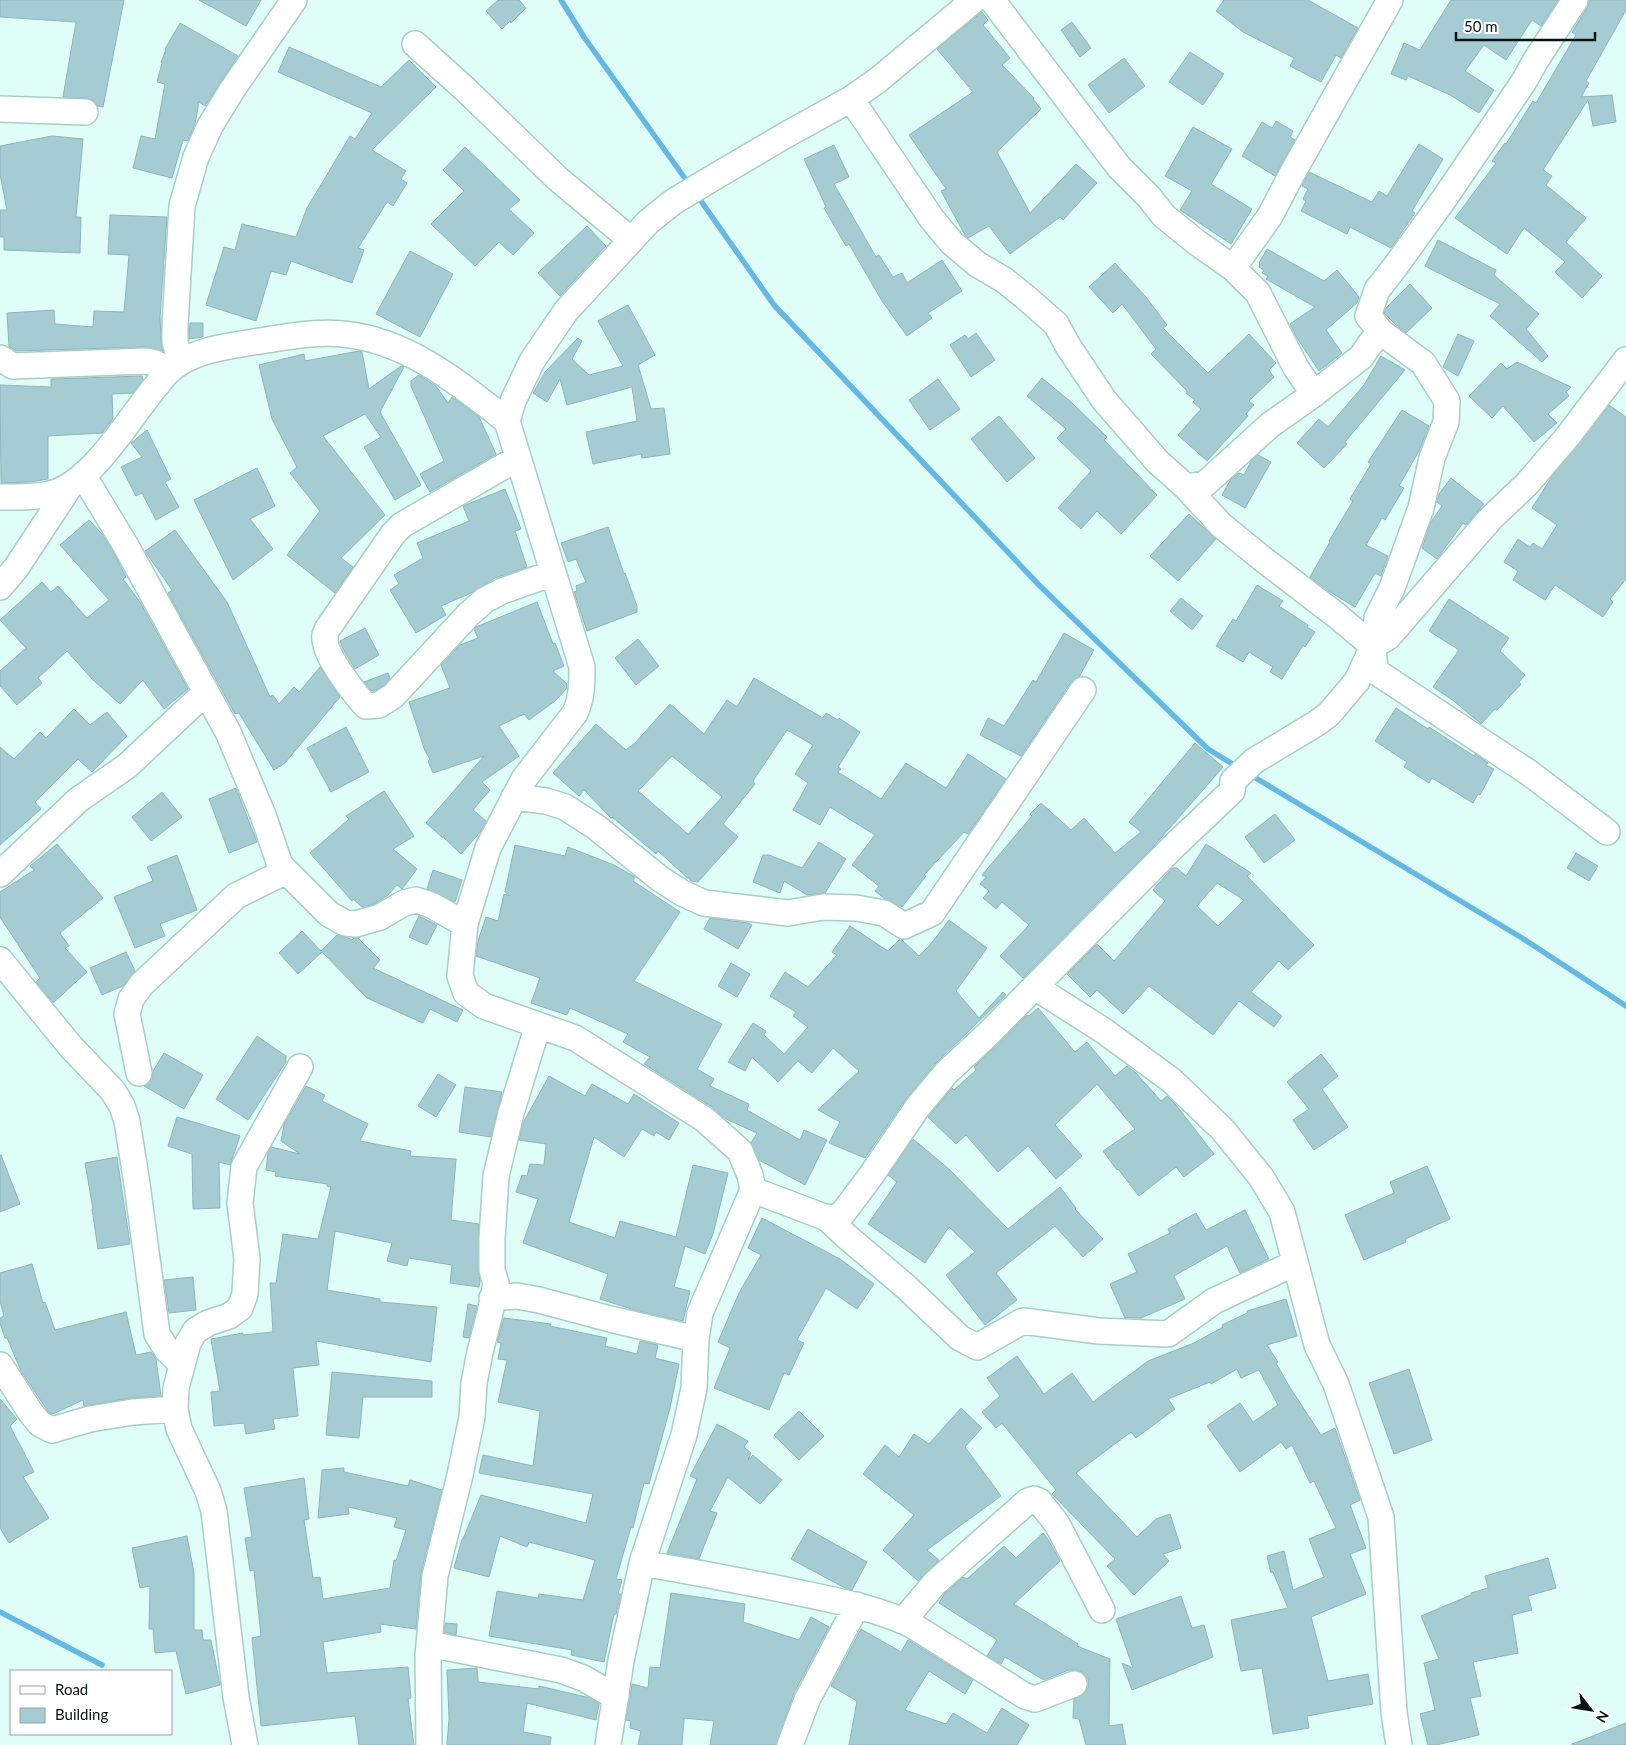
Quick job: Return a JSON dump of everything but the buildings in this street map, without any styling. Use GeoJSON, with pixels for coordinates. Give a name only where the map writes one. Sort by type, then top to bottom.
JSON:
{"type":"FeatureCollection","features":[{"type":"Feature","properties":{"kind":"street"},"geometry":{"type":"LineString","coordinates":[[175,366],[175,324],[182,206],[196,157],[210,126],[232,90],[294,0]]}},
{"type":"Feature","properties":{"kind":"street"},"geometry":{"type":"LineString","coordinates":[[608,1745],[621,1661],[642,1563],[684,1435],[694,1388],[696,1339],[700,1313],[753,1190],[750,1175],[740,1151],[704,1119],[575,1038],[484,1006],[466,993],[460,976],[465,924],[488,848],[524,779],[575,713],[581,701],[582,667],[507,421],[513,401],[532,361],[566,311],[648,222],[692,190],[851,99],[878,80],[974,0]]}},
{"type":"Feature","properties":{"kind":"street"},"geometry":{"type":"LineString","coordinates":[[992,0],[1119,167],[1149,197],[1164,216],[1196,242],[1233,268],[1258,293],[1296,368],[1314,394]]}},
{"type":"Feature","properties":{"kind":"street"},"geometry":{"type":"LineString","coordinates":[[1233,268],[1270,216],[1390,0]]}},
{"type":"Feature","properties":{"kind":"street"},"geometry":{"type":"LineString","coordinates":[[1575,0],[1518,90],[1438,207],[1377,290],[1368,316],[1381,332],[1423,363],[1448,401],[1446,422],[1432,458],[1421,508],[1392,588],[1377,618],[1373,646],[1375,670],[1528,772],[1608,832]]}},
{"type":"Feature","properties":{"kind":"street"},"geometry":{"type":"LineString","coordinates":[[415,44],[466,90],[558,179],[631,240]]}},
{"type":"Feature","properties":{"kind":"street"},"geometry":{"type":"LineString","coordinates":[[851,99],[932,219],[952,243],[977,264],[1004,280],[1056,324],[1068,346],[1104,400],[1158,462],[1186,487],[1221,525],[1373,646]]}},
{"type":"Feature","properties":{"kind":"street"},"geometry":{"type":"LineString","coordinates":[[0,109],[85,112]]}},
{"type":"Feature","properties":{"kind":"street"},"geometry":{"type":"LineString","coordinates":[[1186,487],[1205,484],[1270,425],[1362,357],[1381,332]]}},
{"type":"Feature","properties":{"kind":"street"},"geometry":{"type":"LineString","coordinates":[[0,587],[16,568],[77,481],[96,464],[144,400],[175,366],[188,357],[215,348],[314,333],[343,334],[381,342],[420,359],[461,384],[507,421]]}},
{"type":"Feature","properties":{"kind":"street"},"geometry":{"type":"LineString","coordinates":[[0,358],[13,366],[146,361],[175,366]]}},
{"type":"Feature","properties":{"kind":"street"},"geometry":{"type":"LineString","coordinates":[[753,1190],[827,1218],[837,1218],[843,1213],[917,1108],[946,1073],[987,1035],[1232,791],[1233,781],[1254,761],[1329,714],[1357,681],[1373,646],[1388,637],[1491,518],[1527,484],[1568,436],[1626,360]]}},
{"type":"Feature","properties":{"kind":"street"},"geometry":{"type":"LineString","coordinates":[[518,458],[402,525],[393,534],[328,628],[324,638],[327,651],[355,695],[366,706],[378,705],[393,696],[469,614],[485,600],[502,591],[553,573]]}},
{"type":"Feature","properties":{"kind":"street"},"geometry":{"type":"LineString","coordinates":[[0,497],[50,494],[77,481]]}},
{"type":"Feature","properties":{"kind":"street"},"geometry":{"type":"LineString","coordinates":[[77,481],[126,546],[228,732],[263,815],[280,865],[329,914],[345,923],[356,924],[380,918],[404,903],[416,900],[431,905],[465,924]]}},
{"type":"Feature","properties":{"kind":"street"},"geometry":{"type":"LineString","coordinates":[[514,797],[546,801],[565,807],[596,827],[659,878],[682,893],[704,902],[788,913],[823,907],[856,908],[884,913],[904,926],[932,913],[1083,690]]}},
{"type":"Feature","properties":{"kind":"street"},"geometry":{"type":"LineString","coordinates":[[0,874],[78,800],[127,766],[206,692]]}},
{"type":"Feature","properties":{"kind":"street"},"geometry":{"type":"LineString","coordinates":[[139,1073],[127,1014],[131,999],[142,984],[236,896],[286,871]]}},
{"type":"Feature","properties":{"kind":"street"},"geometry":{"type":"LineString","coordinates":[[0,960],[71,1047],[113,1091],[122,1106],[127,1121],[137,1184],[157,1334],[167,1350],[182,1364]]}},
{"type":"Feature","properties":{"kind":"street"},"geometry":{"type":"LineString","coordinates":[[1034,987],[1104,1031],[1171,1080],[1223,1130],[1261,1177],[1282,1212],[1317,1345],[1336,1384],[1381,1517],[1394,1712],[1399,1745]]}},
{"type":"Feature","properties":{"kind":"street"},"geometry":{"type":"LineString","coordinates":[[429,1745],[429,1644],[435,1576],[462,1466],[472,1417],[474,1383],[496,1283],[492,1270],[492,1239],[496,1176],[510,1113],[538,1025]]}},
{"type":"Feature","properties":{"kind":"street"},"geometry":{"type":"LineString","coordinates":[[245,1745],[234,1678],[214,1511],[206,1484],[179,1429],[175,1409],[176,1388],[188,1344],[195,1331],[208,1323],[229,1316],[240,1308],[246,1294],[247,1259],[240,1203],[244,1167],[300,1067]]}},
{"type":"Feature","properties":{"kind":"street"},"geometry":{"type":"LineString","coordinates":[[827,1218],[906,1286],[960,1338],[977,1347],[1023,1321],[1099,1331],[1168,1334],[1214,1301],[1295,1262]]}},
{"type":"Feature","properties":{"kind":"street"},"geometry":{"type":"LineString","coordinates":[[492,1298],[517,1296],[539,1300],[696,1339]]}},
{"type":"Feature","properties":{"kind":"street"},"geometry":{"type":"LineString","coordinates":[[0,1365],[31,1413],[40,1424],[52,1430],[90,1419],[133,1412],[175,1409]]}},
{"type":"Feature","properties":{"kind":"street"},"geometry":{"type":"LineString","coordinates":[[903,1620],[935,1582],[1028,1501],[1034,1499],[1039,1502],[1057,1524],[1102,1610]]}},
{"type":"Feature","properties":{"kind":"street"},"geometry":{"type":"LineString","coordinates":[[642,1563],[857,1605],[903,1620],[1024,1696],[1035,1699],[1074,1684]]}},
{"type":"Feature","properties":{"kind":"street"},"geometry":{"type":"LineString","coordinates":[[790,1745],[807,1700],[857,1605]]}},
{"type":"Feature","properties":{"kind":"street"},"geometry":{"type":"LineString","coordinates":[[429,1644],[561,1670],[583,1678],[616,1697]]}},
{"type":"Feature","properties":{"kind":"waterway"},"geometry":{"type":"LineString","coordinates":[[561,0],[584,37],[689,184]]}},
{"type":"Feature","properties":{"kind":"waterway"},"geometry":{"type":"LineString","coordinates":[[696,194],[774,305],[1038,584],[1208,749],[1239,768]]}},
{"type":"Feature","properties":{"kind":"waterway"},"geometry":{"type":"LineString","coordinates":[[1249,774],[1522,938],[1626,1006]]}},
{"type":"Feature","properties":{"kind":"waterway"},"geometry":{"type":"LineString","coordinates":[[0,1612],[102,1665]]}}]}
